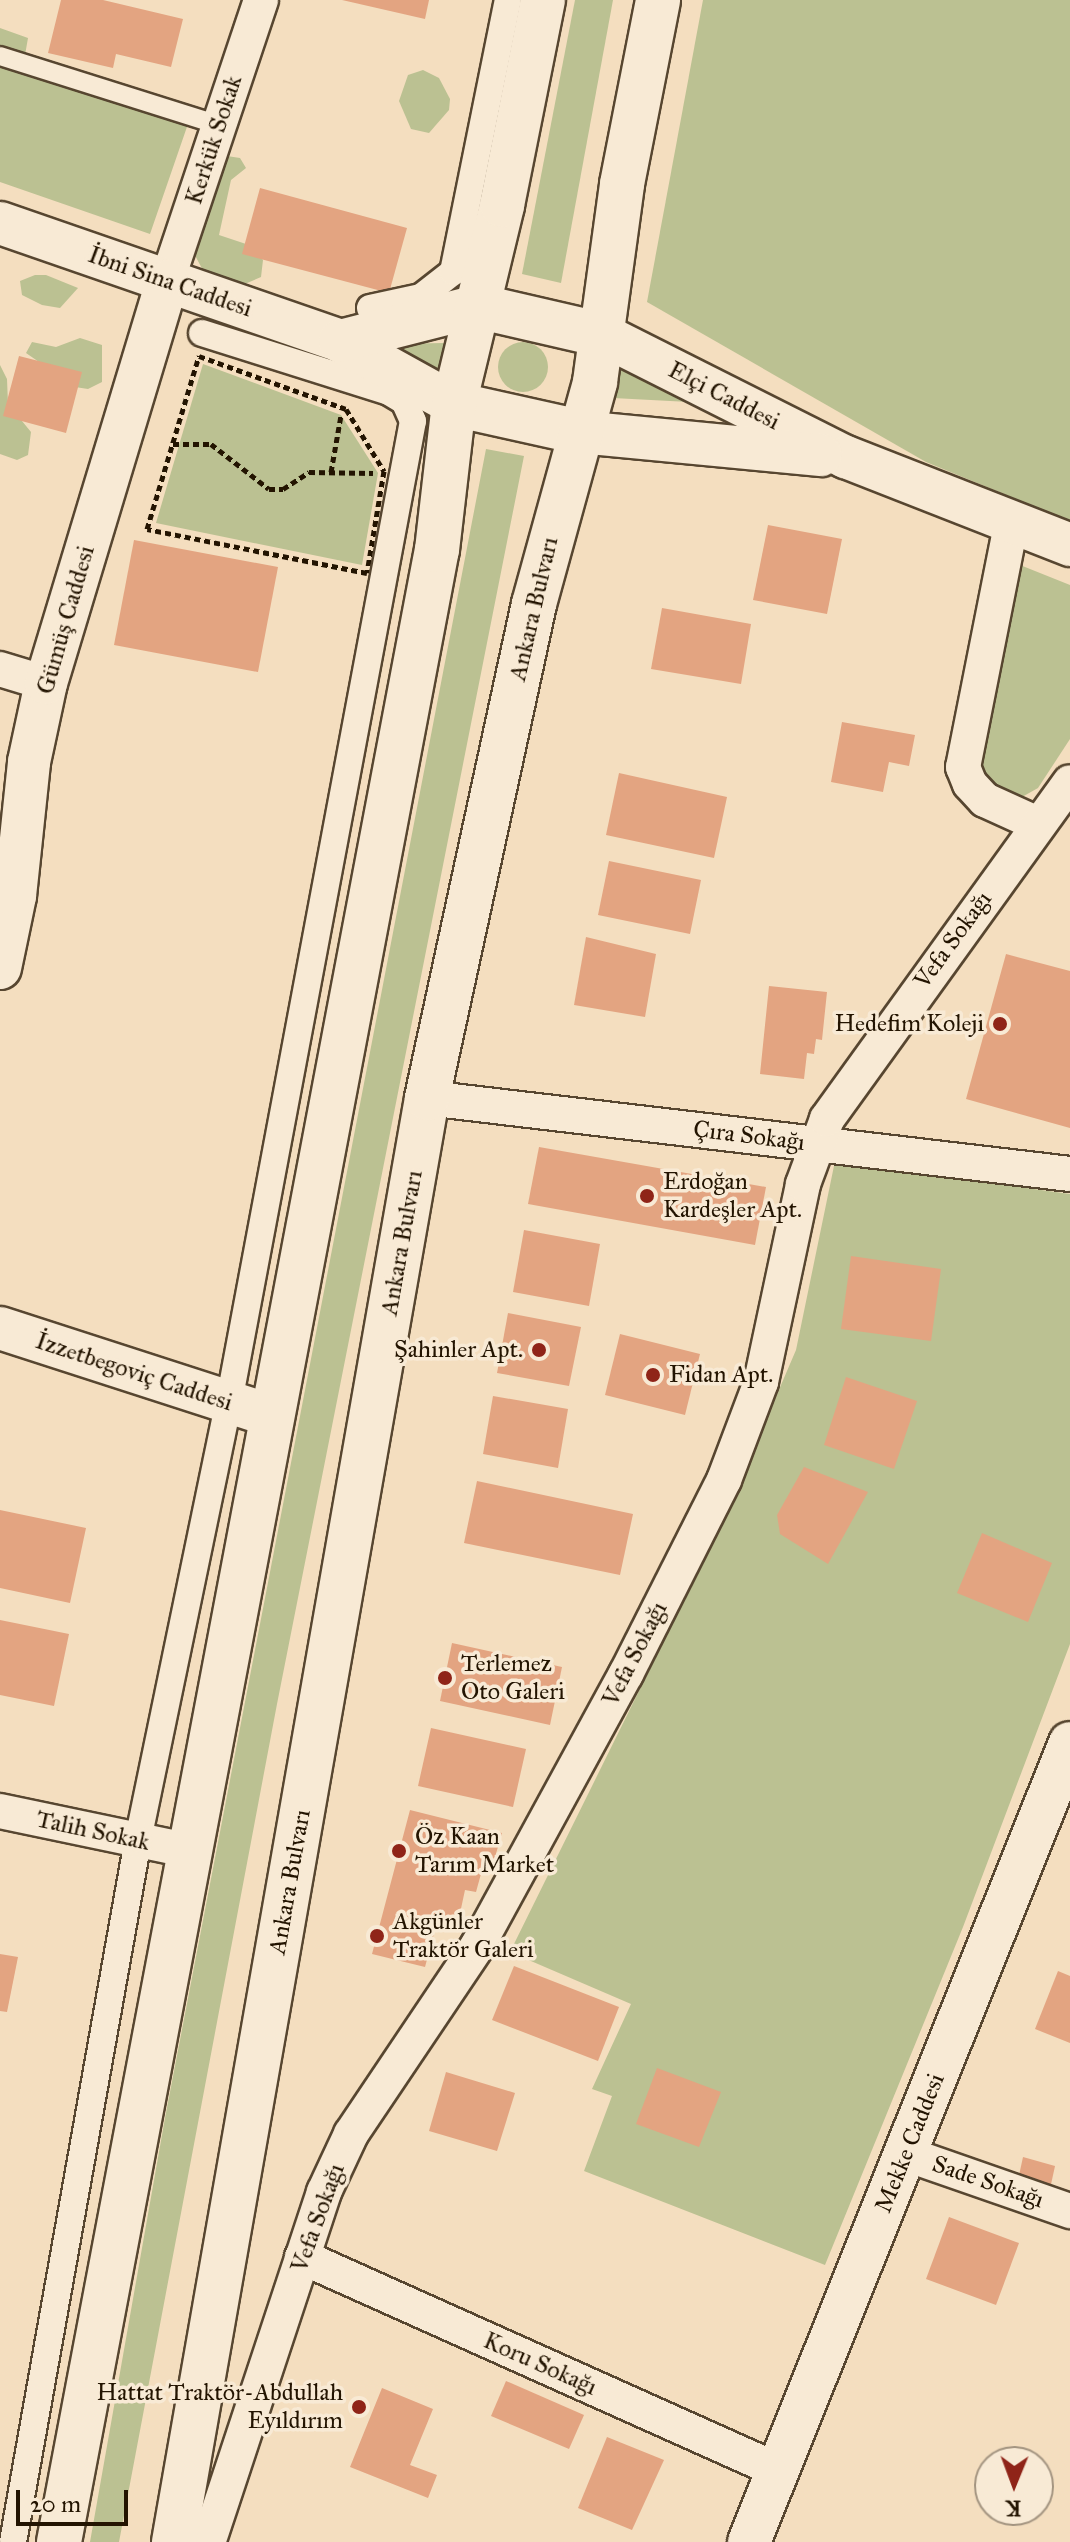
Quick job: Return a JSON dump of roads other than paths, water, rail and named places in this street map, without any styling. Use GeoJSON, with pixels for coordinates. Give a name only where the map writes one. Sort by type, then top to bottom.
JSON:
{"type":"FeatureCollection","features":[{"type":"Feature","properties":{"kind":"main road"},"geometry":{"type":"LineString","coordinates":[[59,2542],[187,1850],[249,1408],[437,550],[454,404],[543,0]]}},
{"type":"Feature","properties":{"kind":"main road","name":"Ankara Bulvarı"},"geometry":{"type":"LineString","coordinates":[[194,2539],[427,1098],[534,604],[603,335],[622,184],[658,0]]}},
{"type":"Feature","properties":{"kind":"main road"},"geometry":{"type":"LineString","coordinates":[[477,306],[603,335]]}},
{"type":"Feature","properties":{"kind":"main road"},"geometry":{"type":"LineString","coordinates":[[454,404],[580,432]]}},
{"type":"Feature","properties":{"kind":"street","name":"Kerkük Sokak"},"geometry":{"type":"LineString","coordinates":[[167,281],[261,0]]}},
{"type":"Feature","properties":{"kind":"street"},"geometry":{"type":"LineString","coordinates":[[370,308],[421,297],[453,272],[508,0]]}},
{"type":"Feature","properties":{"kind":"street","name":"İbni Sina Caddesi"},"geometry":{"type":"LineString","coordinates":[[0,223],[340,341],[454,404]]}},
{"type":"Feature","properties":{"kind":"street","name":"Gümüş Caddesi"},"geometry":{"type":"LineString","coordinates":[[0,968],[15,896],[29,762],[46,683],[167,281]]}},
{"type":"Feature","properties":{"kind":"street"},"geometry":{"type":"LineString","coordinates":[[340,341],[477,306]]}},
{"type":"Feature","properties":{"kind":"street"},"geometry":{"type":"LineString","coordinates":[[13,2542],[138,1840],[249,1408],[413,421],[404,401],[389,392],[202,333]]}},
{"type":"Feature","properties":{"kind":"street","name":"Elçi Caddesi"},"geometry":{"type":"LineString","coordinates":[[603,335],[846,457],[1070,545]]}},
{"type":"Feature","properties":{"kind":"street","name":"Elçi Caddesi"},"geometry":{"type":"LineString","coordinates":[[580,432],[846,457]]}},
{"type":"Feature","properties":{"kind":"street"},"geometry":{"type":"LineString","coordinates":[[1012,520],[963,767],[970,784],[985,800],[1038,824]]}},
{"type":"Feature","properties":{"kind":"street"},"geometry":{"type":"LineString","coordinates":[[0,669],[46,683]]}},
{"type":"Feature","properties":{"kind":"street","name":"Vefa Sokağı"},"geometry":{"type":"LineString","coordinates":[[194,2539],[351,2134],[478,1945],[626,1674],[724,1480],[772,1341],[816,1145],[846,1086],[1070,782]]}},
{"type":"Feature","properties":{"kind":"street","name":"Çıra Sokağı"},"geometry":{"type":"LineString","coordinates":[[427,1098],[1070,1174]]}},
{"type":"Feature","properties":{"kind":"street","name":"İzzetbegoviç Caddesi"},"geometry":{"type":"LineString","coordinates":[[2,1336],[249,1408]]}},
{"type":"Feature","properties":{"kind":"street","name":"Mekke Caddesi"},"geometry":{"type":"LineString","coordinates":[[749,2542],[1070,1743]]}},
{"type":"Feature","properties":{"kind":"street","name":"Talih Sokak"},"geometry":{"type":"LineString","coordinates":[[0,1811],[187,1850]]}},
{"type":"Feature","properties":{"kind":"street","name":"Sade Sokağı"},"geometry":{"type":"LineString","coordinates":[[906,2154],[1070,2211]]}},
{"type":"Feature","properties":{"kind":"street","name":"Koru Sokağı"},"geometry":{"type":"LineString","coordinates":[[302,2257],[777,2470]]}},
{"type":"Feature","properties":{"kind":"lane"},"geometry":{"type":"LineString","coordinates":[[0,56],[219,125]]}},
{"type":"Feature","properties":{"kind":"place","name":"Hedefim Koleji"},"geometry":{"type":"Point","coordinates":[1000,1024]}},
{"type":"Feature","properties":{"kind":"place","name":"Erdoğan Kardeşler Apt."},"geometry":{"type":"Point","coordinates":[647,1196]}},
{"type":"Feature","properties":{"kind":"place","name":"Şahinler Apt."},"geometry":{"type":"Point","coordinates":[539,1350]}},
{"type":"Feature","properties":{"kind":"place","name":"Fidan Apt."},"geometry":{"type":"Point","coordinates":[653,1375]}},
{"type":"Feature","properties":{"kind":"place","name":"Terlemez Oto Galeri"},"geometry":{"type":"Point","coordinates":[445,1678]}},
{"type":"Feature","properties":{"kind":"place","name":"Öz Kaan Tarım Market"},"geometry":{"type":"Point","coordinates":[399,1851]}},
{"type":"Feature","properties":{"kind":"place","name":"Akgünler Traktör Galeri"},"geometry":{"type":"Point","coordinates":[377,1936]}},
{"type":"Feature","properties":{"kind":"place","name":"Hattat Traktör-Abdullah Eyıldırım"},"geometry":{"type":"Point","coordinates":[359,2407]}}]}
